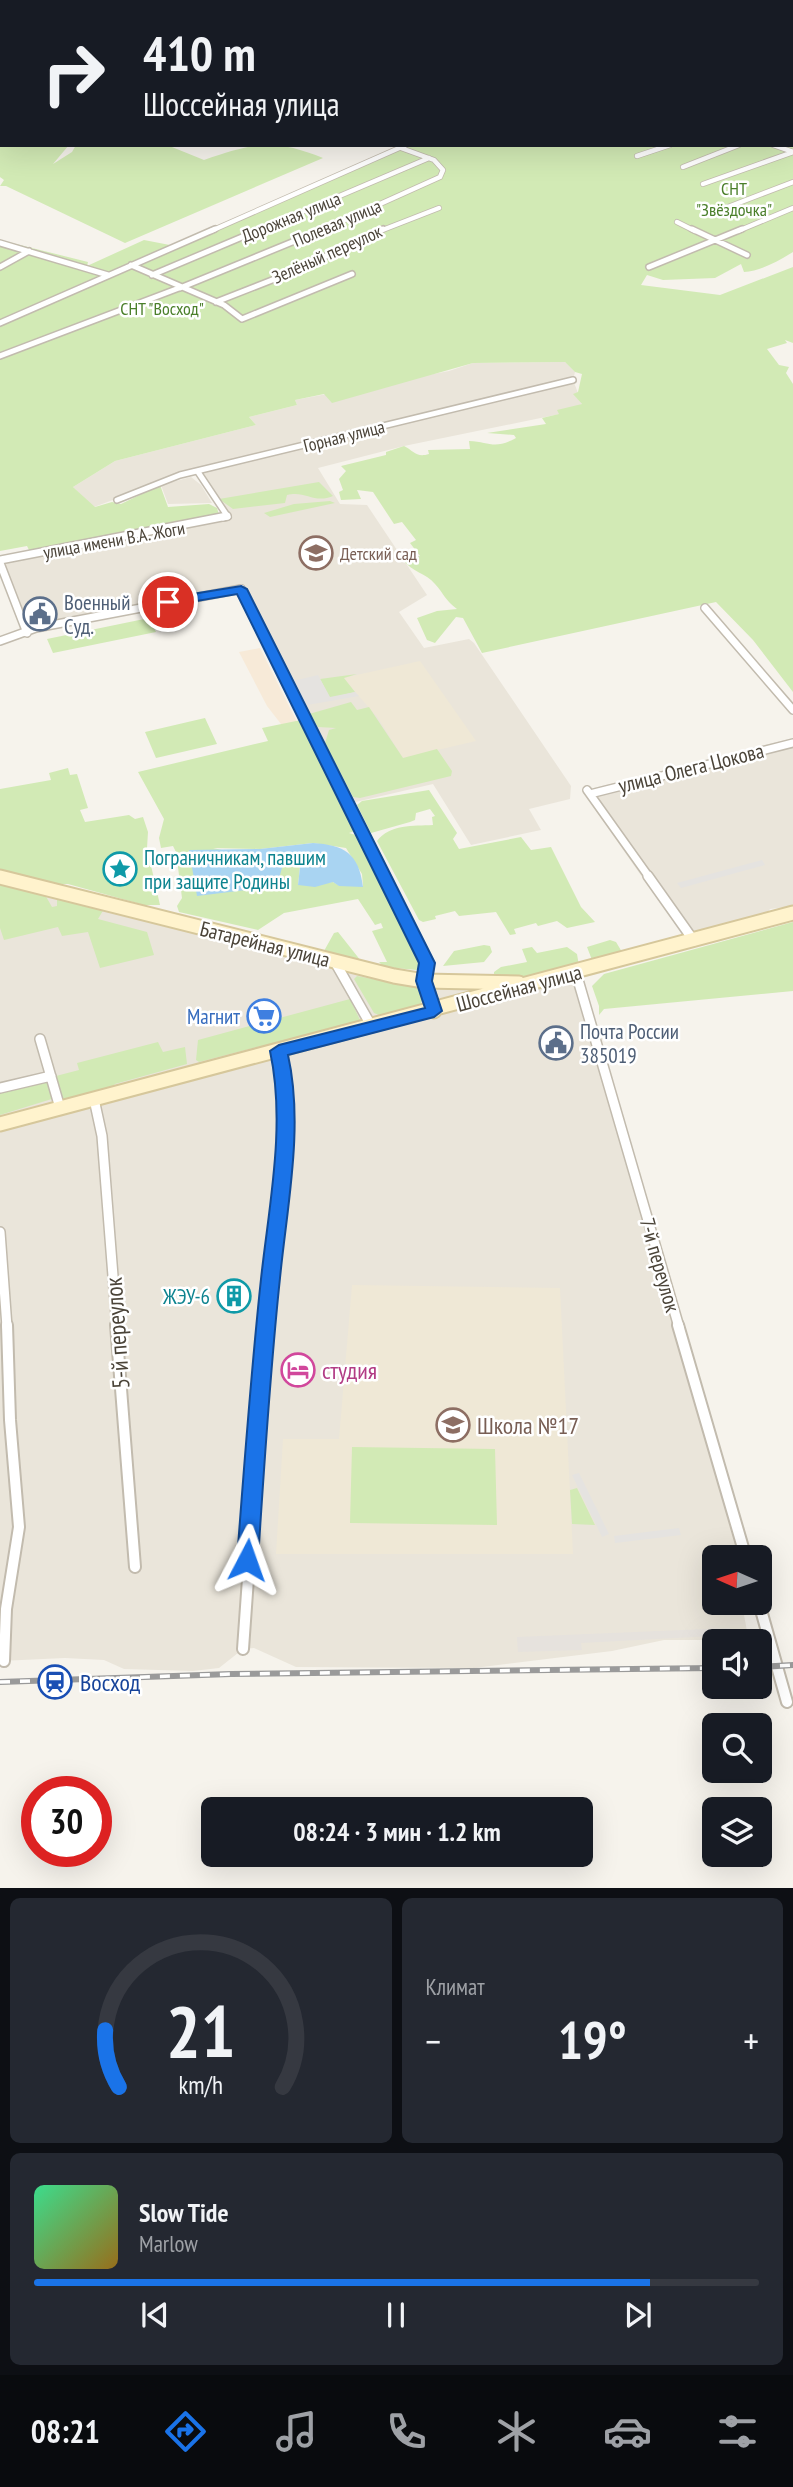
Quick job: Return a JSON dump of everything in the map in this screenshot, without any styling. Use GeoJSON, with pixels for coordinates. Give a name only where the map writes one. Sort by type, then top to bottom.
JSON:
{"type":"FeatureCollection","features":[{"type":"Feature","properties":{"kind":"main road","name":"Батарейная улица"},"geometry":{"type":"LineString","coordinates":[[0,877],[335,962],[424,981],[535,983]]}},
{"type":"Feature","properties":{"kind":"main road","name":"Шоссейная улица"},"geometry":{"type":"LineString","coordinates":[[0,1124],[694,942],[793,913]]}},
{"type":"Feature","properties":{"kind":"main road"},"geometry":{"type":"LineString","coordinates":[[424,981],[434,1011]]}},
{"type":"Feature","properties":{"kind":"street","name":"Дорожная улица"},"geometry":{"type":"LineString","coordinates":[[0,323],[401,147]]}},
{"type":"Feature","properties":{"kind":"street"},"geometry":{"type":"LineString","coordinates":[[405,147],[429,158]]}},
{"type":"Feature","properties":{"kind":"street"},"geometry":{"type":"LineString","coordinates":[[637,156],[664,147]]}},
{"type":"Feature","properties":{"kind":"street"},"geometry":{"type":"LineString","coordinates":[[683,167],[734,147]]}},
{"type":"Feature","properties":{"kind":"street"},"geometry":{"type":"LineString","coordinates":[[704,184],[793,152]]}},
{"type":"Feature","properties":{"kind":"street","name":"Дорожная улица"},"geometry":{"type":"LineString","coordinates":[[152,275],[429,158]]}},
{"type":"Feature","properties":{"kind":"street","name":"Полевая улица"},"geometry":{"type":"LineString","coordinates":[[180,288],[426,186],[440,177],[443,170],[429,158]]}},
{"type":"Feature","properties":{"kind":"street"},"geometry":{"type":"LineString","coordinates":[[715,212],[793,182]]}},
{"type":"Feature","properties":{"kind":"street","name":"Зелёный переулок"},"geometry":{"type":"LineString","coordinates":[[216,302],[290,273],[400,221],[439,208]]}},
{"type":"Feature","properties":{"kind":"street"},"geometry":{"type":"LineString","coordinates":[[649,267],[793,208]]}},
{"type":"Feature","properties":{"kind":"street"},"geometry":{"type":"LineString","coordinates":[[782,213],[793,218]]}},
{"type":"Feature","properties":{"kind":"street"},"geometry":{"type":"LineString","coordinates":[[677,222],[747,255]]}},
{"type":"Feature","properties":{"kind":"street"},"geometry":{"type":"LineString","coordinates":[[0,243],[108,275]]}},
{"type":"Feature","properties":{"kind":"street"},"geometry":{"type":"LineString","coordinates":[[0,267],[29,251]]}},
{"type":"Feature","properties":{"kind":"street"},"geometry":{"type":"LineString","coordinates":[[131,265],[216,302],[242,319],[352,274]]}},
{"type":"Feature","properties":{"kind":"street"},"geometry":{"type":"LineString","coordinates":[[0,356],[180,288]]}},
{"type":"Feature","properties":{"kind":"street","name":"Горная улица"},"geometry":{"type":"LineString","coordinates":[[117,500],[156,483],[573,380]]}},
{"type":"Feature","properties":{"kind":"street","name":"улица имени В.А. Жоги"},"geometry":{"type":"LineString","coordinates":[[0,561],[228,517],[198,472]]}},
{"type":"Feature","properties":{"kind":"street"},"geometry":{"type":"LineString","coordinates":[[0,561],[27,633]]}},
{"type":"Feature","properties":{"kind":"street"},"geometry":{"type":"LineString","coordinates":[[0,641],[36,628],[241,589],[427,963],[424,981]]}},
{"type":"Feature","properties":{"kind":"street"},"geometry":{"type":"LineString","coordinates":[[705,608],[793,710]]}},
{"type":"Feature","properties":{"kind":"street","name":"улица Олега Цокова"},"geometry":{"type":"LineString","coordinates":[[694,942],[588,792],[793,743]]}},
{"type":"Feature","properties":{"kind":"street"},"geometry":{"type":"LineString","coordinates":[[335,962],[372,1027]]}},
{"type":"Feature","properties":{"kind":"street","name":"7-й переулок"},"geometry":{"type":"LineString","coordinates":[[576,973],[742,1545]]}},
{"type":"Feature","properties":{"kind":"street"},"geometry":{"type":"LineString","coordinates":[[40,1039],[60,1108]]}},
{"type":"Feature","properties":{"kind":"street"},"geometry":{"type":"LineString","coordinates":[[243,1649],[259,1387],[284,1142],[284,1074],[279,1051]]}},
{"type":"Feature","properties":{"kind":"street"},"geometry":{"type":"LineString","coordinates":[[0,1088],[51,1076]]}},
{"type":"Feature","properties":{"kind":"street","name":"5-й переулок"},"geometry":{"type":"LineString","coordinates":[[94,1099],[102,1136],[135,1567]]}},
{"type":"Feature","properties":{"kind":"street"},"geometry":{"type":"LineString","coordinates":[[0,1232],[5,1271],[10,1420],[19,1527],[6,1609],[4,1661]]}},
{"type":"Feature","properties":{"kind":"street"},"geometry":{"type":"LineString","coordinates":[[763,1615],[788,1702]]}},
{"type":"Feature","properties":{"kind":"shaded area"},"geometry":{"type":"Polygon","coordinates":[[[565,362],[575,372],[573,380],[578,393],[574,394],[582,404],[560,414],[404,446],[318,468],[340,504],[367,505],[427,595],[399,612],[424,648],[469,639],[474,643],[571,786],[570,799],[529,809],[541,830],[471,845],[433,784],[347,804],[241,590],[27,633],[0,563],[228,517],[198,472],[180,475],[94,507],[73,487],[115,461],[256,425],[249,417],[297,405],[295,400],[449,371],[473,363],[565,362]]]}},
{"type":"Feature","properties":{"kind":"shaded area"},"geometry":{"type":"Polygon","coordinates":[[[191,477],[201,485],[212,503],[168,504],[161,485],[191,477]]]}},
{"type":"Feature","properties":{"kind":"shaded area"},"geometry":{"type":"Polygon","coordinates":[[[260,648],[298,724],[281,724],[267,706],[239,652],[260,648]]]}},
{"type":"Feature","properties":{"kind":"shaded area"},"geometry":{"type":"Polygon","coordinates":[[[420,661],[476,741],[403,758],[378,718],[343,678],[420,661]]]}},
{"type":"Feature","properties":{"kind":"shaded area"},"geometry":{"type":"Polygon","coordinates":[[[318,675],[330,697],[355,692],[359,696],[307,705],[293,681],[318,675]]]}},
{"type":"Feature","properties":{"kind":"shaded area"},"geometry":{"type":"Polygon","coordinates":[[[793,738],[793,906],[770,909],[766,914],[684,937],[582,791],[793,738]]]}},
{"type":"Feature","properties":{"kind":"shaded area"},"geometry":{"type":"Polygon","coordinates":[[[762,860],[765,865],[681,888],[677,883],[762,860]]]}},
{"type":"Feature","properties":{"kind":"shaded area"},"geometry":{"type":"Polygon","coordinates":[[[0,877],[424,981],[579,972],[748,1545],[702,1545],[702,1615],[744,1615],[747,1629],[702,1629],[702,1640],[664,1640],[612,1651],[474,1668],[296,1667],[254,1648],[243,1649],[219,1668],[193,1671],[124,1669],[104,1660],[65,1658],[0,1661],[0,877]]]}},
{"type":"Feature","properties":{"kind":"shaded area","name":"Школа №17"},"geometry":{"type":"Polygon","coordinates":[[[352,1285],[560,1288],[573,1554],[276,1554],[283,1439],[339,1439],[352,1285]]]}},
{"type":"Feature","properties":{"kind":"shaded area"},"geometry":{"type":"Polygon","coordinates":[[[579,1473],[609,1534],[602,1537],[572,1475],[579,1473]]]}},
{"type":"Feature","properties":{"kind":"shaded area"},"geometry":{"type":"Polygon","coordinates":[[[679,1528],[681,1535],[615,1543],[614,1536],[679,1528]]]}},
{"type":"Feature","properties":{"kind":"shaded area"},"geometry":{"type":"Polygon","coordinates":[[[702,1629],[702,1637],[581,1643],[582,1650],[518,1652],[517,1637],[702,1629]]]}},
{"type":"Feature","properties":{"kind":"green space"},"geometry":{"type":"Polygon","coordinates":[[[0,147],[67,147],[53,164],[72,152],[75,147],[172,147],[204,160],[250,147],[291,147],[323,158],[125,243],[6,186],[0,186],[4,180],[0,177],[0,147]]]}},
{"type":"Feature","properties":{"kind":"green space"},"geometry":{"type":"Polygon","coordinates":[[[401,147],[793,147],[793,252],[757,270],[744,272],[741,264],[715,278],[663,280],[647,275],[641,285],[720,295],[793,267],[793,343],[785,340],[787,343],[767,349],[779,365],[789,367],[786,373],[793,384],[793,692],[753,640],[716,602],[482,653],[463,618],[456,617],[435,643],[427,640],[417,618],[437,611],[457,609],[431,580],[403,560],[420,556],[410,543],[416,540],[402,522],[394,524],[373,492],[357,490],[361,499],[341,500],[339,492],[343,490],[339,479],[346,471],[341,466],[386,455],[386,452],[404,446],[418,455],[425,455],[429,454],[428,450],[470,449],[469,441],[497,444],[509,442],[516,438],[514,435],[487,433],[546,424],[542,418],[559,414],[557,410],[582,404],[573,394],[578,392],[582,374],[575,372],[565,362],[473,363],[332,403],[324,394],[295,400],[297,405],[249,417],[256,425],[115,461],[73,487],[95,507],[112,502],[121,504],[160,485],[168,507],[209,504],[217,508],[220,518],[31,554],[27,546],[0,551],[0,240],[88,262],[87,266],[144,240],[175,246],[401,147]]]}},
{"type":"Feature","properties":{"kind":"green space"},"geometry":{"type":"Polygon","coordinates":[[[319,482],[333,496],[320,499],[293,494],[287,495],[285,503],[233,509],[219,499],[319,482]]]}},
{"type":"Feature","properties":{"kind":"green space"},"geometry":{"type":"Polygon","coordinates":[[[330,501],[335,503],[270,517],[264,513],[294,504],[330,501]]]}},
{"type":"Feature","properties":{"kind":"green space"},"geometry":{"type":"Polygon","coordinates":[[[149,618],[156,632],[53,653],[47,639],[149,618]]]}},
{"type":"Feature","properties":{"kind":"green space"},"geometry":{"type":"Polygon","coordinates":[[[357,674],[344,678],[355,692],[330,698],[320,679],[357,674]]]}},
{"type":"Feature","properties":{"kind":"green space"},"geometry":{"type":"Polygon","coordinates":[[[351,702],[357,710],[369,707],[403,758],[437,749],[452,771],[451,776],[360,798],[353,797],[325,743],[329,730],[336,728],[318,727],[309,714],[351,702]]]}},
{"type":"Feature","properties":{"kind":"green space"},"geometry":{"type":"Polygon","coordinates":[[[205,718],[217,744],[156,758],[145,732],[205,718]]]}},
{"type":"Feature","properties":{"kind":"green space"},"geometry":{"type":"Polygon","coordinates":[[[301,720],[355,831],[349,833],[359,836],[421,965],[417,970],[384,967],[379,962],[387,962],[372,931],[383,928],[381,923],[375,925],[358,899],[284,913],[258,930],[179,912],[177,906],[182,898],[176,852],[173,846],[161,848],[159,838],[164,819],[138,772],[268,741],[262,728],[301,720]],[[313,843],[260,849],[213,848],[283,864],[292,862],[300,867],[298,885],[333,882],[340,886],[363,886],[362,874],[346,848],[313,843]]]}},
{"type":"Feature","properties":{"kind":"green space"},"geometry":{"type":"Polygon","coordinates":[[[68,768],[70,775],[77,774],[88,808],[80,810],[85,822],[129,815],[135,819],[143,817],[160,905],[144,905],[68,884],[0,872],[0,789],[51,780],[49,773],[68,768]]]}},
{"type":"Feature","properties":{"kind":"green space"},"geometry":{"type":"Polygon","coordinates":[[[429,790],[457,833],[453,839],[459,849],[521,837],[531,850],[551,847],[581,907],[595,922],[567,928],[557,921],[538,926],[536,923],[514,929],[516,934],[510,935],[496,912],[459,916],[455,911],[435,916],[436,919],[423,922],[419,920],[377,841],[388,831],[395,829],[433,825],[432,817],[435,816],[430,809],[416,813],[415,820],[371,833],[357,805],[362,801],[429,790]]]}},
{"type":"Feature","properties":{"kind":"green space"},"geometry":{"type":"Polygon","coordinates":[[[0,885],[44,893],[52,907],[57,906],[57,898],[60,898],[104,909],[98,919],[147,932],[154,955],[100,968],[88,932],[62,936],[58,927],[4,940],[0,928],[0,885]]]}},
{"type":"Feature","properties":{"kind":"green space"},"geometry":{"type":"Polygon","coordinates":[[[793,922],[793,991],[604,1009],[599,1015],[599,1006],[592,986],[604,974],[793,922]]]}},
{"type":"Feature","properties":{"kind":"green space"},"geometry":{"type":"Polygon","coordinates":[[[338,932],[361,961],[324,951],[334,933],[338,932]]]}},
{"type":"Feature","properties":{"kind":"green space"},"geometry":{"type":"Polygon","coordinates":[[[610,940],[616,942],[622,952],[592,960],[587,947],[610,940]]]}},
{"type":"Feature","properties":{"kind":"green space"},"geometry":{"type":"Polygon","coordinates":[[[490,946],[492,952],[484,962],[443,966],[454,951],[490,946]]]}},
{"type":"Feature","properties":{"kind":"green space"},"geometry":{"type":"Polygon","coordinates":[[[532,947],[537,953],[567,947],[577,954],[579,966],[524,978],[494,977],[494,972],[501,967],[527,962],[522,949],[532,947]]]}},
{"type":"Feature","properties":{"kind":"green space"},"geometry":{"type":"Polygon","coordinates":[[[357,976],[418,988],[422,1000],[420,1006],[386,1018],[374,1013],[354,979],[357,976]]]}},
{"type":"Feature","properties":{"kind":"green space"},"geometry":{"type":"Polygon","coordinates":[[[350,999],[361,1022],[269,1051],[261,1046],[199,1062],[196,1060],[198,1040],[350,999]]]}},
{"type":"Feature","properties":{"kind":"green space"},"geometry":{"type":"Polygon","coordinates":[[[158,1042],[163,1052],[185,1047],[187,1064],[115,1084],[107,1093],[66,1102],[63,1100],[56,1076],[79,1070],[77,1063],[158,1042]]]}},
{"type":"Feature","properties":{"kind":"green space"},"geometry":{"type":"Polygon","coordinates":[[[49,1078],[55,1098],[0,1115],[0,1091],[49,1078]]]}},
{"type":"Feature","properties":{"kind":"green space"},"geometry":{"type":"Polygon","coordinates":[[[352,1447],[495,1449],[497,1525],[350,1523],[352,1447]]]}},
{"type":"Feature","properties":{"kind":"green space"},"geometry":{"type":"Polygon","coordinates":[[[577,1488],[595,1525],[572,1524],[570,1490],[577,1488]]]}},
{"type":"Feature","properties":{"kind":"water"},"geometry":{"type":"Polygon","coordinates":[[[313,843],[333,846],[348,853],[358,866],[363,887],[339,886],[333,882],[315,887],[298,885],[300,867],[292,862],[283,864],[277,886],[197,896],[189,850],[260,849],[313,843]]]}},
{"type":"Feature","properties":{"kind":"railway"},"geometry":{"type":"LineString","coordinates":[[772,1666],[793,1665]]}},
{"type":"Feature","properties":{"kind":"railway"},"geometry":{"type":"LineString","coordinates":[[0,1682],[231,1674],[702,1668]]}},
{"type":"Feature","properties":{"kind":"place","name":"Детский сад"},"geometry":{"type":"Point","coordinates":[316,553]}},
{"type":"Feature","properties":{"kind":"place","name":"Военный Суд."},"geometry":{"type":"Point","coordinates":[40,614]}},
{"type":"Feature","properties":{"kind":"place","name":"Пограничникам, павшим при защите Родины"},"geometry":{"type":"Point","coordinates":[120,869]}},
{"type":"Feature","properties":{"kind":"place","name":"Магнит"},"geometry":{"type":"Point","coordinates":[264,1016]}},
{"type":"Feature","properties":{"kind":"place","name":"Почта России 385019"},"geometry":{"type":"Point","coordinates":[556,1043]}},
{"type":"Feature","properties":{"kind":"place","name":"ЖЭУ-6"},"geometry":{"type":"Point","coordinates":[234,1296]}},
{"type":"Feature","properties":{"kind":"place","name":"студия"},"geometry":{"type":"Point","coordinates":[298,1370]}},
{"type":"Feature","properties":{"kind":"place","name":"Школа №17"},"geometry":{"type":"Point","coordinates":[453,1425]}},
{"type":"Feature","properties":{"kind":"place","name":"Восход"},"geometry":{"type":"Point","coordinates":[55,1682]}},
{"type":"Feature","properties":{"kind":"route"},"geometry":{"type":"LineString","coordinates":[[168,602],[241,589],[427,963],[428,971],[424,981],[434,1011],[279,1051],[284,1074],[284,1142],[259,1387],[247,1560]]}},
{"type":"Feature","properties":{"kind":"park label","name":"СНТ \"Звёздочка\""},"geometry":{"type":"Point","coordinates":[734,198]}},
{"type":"Feature","properties":{"kind":"park label","name":"СНТ \"Восход\""},"geometry":{"type":"Point","coordinates":[162,308]}}]}
